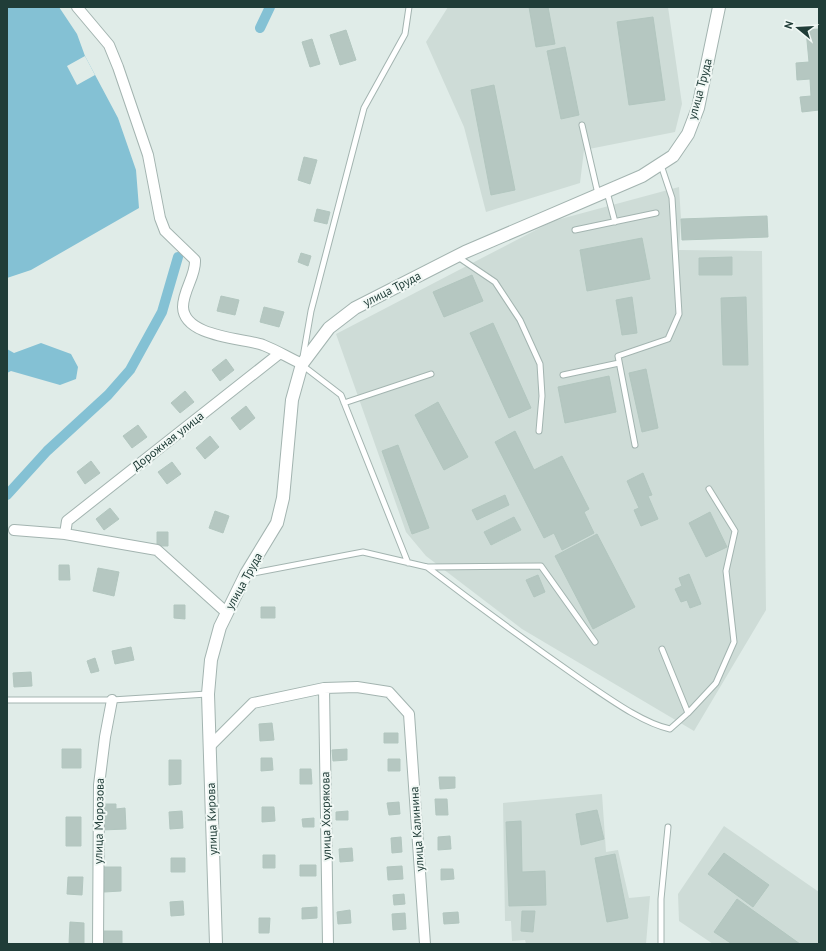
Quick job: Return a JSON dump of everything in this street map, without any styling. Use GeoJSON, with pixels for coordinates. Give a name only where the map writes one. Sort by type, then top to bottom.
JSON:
{"type":"FeatureCollection","features":[{"type":"Feature","properties":{"kind":"street"},"geometry":{"type":"LineString","coordinates":[[77,7],[109,45],[121,74],[148,155],[160,218],[165,231],[195,260],[195,268],[183,306],[186,318],[192,324],[208,333],[263,345],[302,364]]}},
{"type":"Feature","properties":{"kind":"street","name":"улица Труда"},"geometry":{"type":"LineString","coordinates":[[208,694],[211,660],[220,627],[246,574],[277,523],[283,498],[292,400],[302,364],[329,328],[355,308],[457,256],[642,176],[673,156],[688,134],[698,108],[719,7]]}},
{"type":"Feature","properties":{"kind":"street","name":"Дорожная улица"},"geometry":{"type":"LineString","coordinates":[[65,534],[67,521],[280,353]]}},
{"type":"Feature","properties":{"kind":"street"},"geometry":{"type":"LineString","coordinates":[[14,530],[65,534],[157,550],[227,613]]}},
{"type":"Feature","properties":{"kind":"street","name":"улица Калинина"},"geometry":{"type":"LineString","coordinates":[[324,688],[357,687],[389,692],[409,714],[425,944]]}},
{"type":"Feature","properties":{"kind":"street"},"geometry":{"type":"LineString","coordinates":[[210,746],[253,703],[324,688]]}},
{"type":"Feature","properties":{"kind":"street","name":"улица Хохрякова"},"geometry":{"type":"LineString","coordinates":[[324,688],[328,944]]}},
{"type":"Feature","properties":{"kind":"street","name":"улица Кирова"},"geometry":{"type":"LineString","coordinates":[[208,694],[216,944]]}},
{"type":"Feature","properties":{"kind":"street","name":"улица Морозова"},"geometry":{"type":"LineString","coordinates":[[98,944],[99,785],[104,736],[112,700]]}},
{"type":"Feature","properties":{"kind":"lane"},"geometry":{"type":"LineString","coordinates":[[408,563],[341,395],[302,364],[311,311],[364,108],[405,34],[409,7]]}},
{"type":"Feature","properties":{"kind":"lane"},"geometry":{"type":"LineString","coordinates":[[582,125],[602,193],[615,222]]}},
{"type":"Feature","properties":{"kind":"lane"},"geometry":{"type":"LineString","coordinates":[[635,445],[618,356],[668,338],[679,314],[672,198],[660,164]]}},
{"type":"Feature","properties":{"kind":"lane"},"geometry":{"type":"LineString","coordinates":[[575,230],[656,213]]}},
{"type":"Feature","properties":{"kind":"lane"},"geometry":{"type":"LineString","coordinates":[[457,256],[495,282],[520,320],[540,364],[542,396],[539,431]]}},
{"type":"Feature","properties":{"kind":"lane"},"geometry":{"type":"LineString","coordinates":[[563,375],[619,363]]}},
{"type":"Feature","properties":{"kind":"lane"},"geometry":{"type":"LineString","coordinates":[[344,403],[431,374]]}},
{"type":"Feature","properties":{"kind":"lane"},"geometry":{"type":"LineString","coordinates":[[427,568],[521,639],[609,699],[658,727],[670,729],[688,713],[716,683],[734,642],[726,571],[735,531],[709,489]]}},
{"type":"Feature","properties":{"kind":"lane"},"geometry":{"type":"LineString","coordinates":[[246,574],[363,552],[427,568],[541,566],[595,642]]}},
{"type":"Feature","properties":{"kind":"lane"},"geometry":{"type":"LineString","coordinates":[[662,649],[688,713]]}},
{"type":"Feature","properties":{"kind":"lane"},"geometry":{"type":"LineString","coordinates":[[7,700],[112,700],[208,694]]}},
{"type":"Feature","properties":{"kind":"lane"},"geometry":{"type":"LineString","coordinates":[[661,944],[661,899],[668,827]]}},
{"type":"Feature","properties":{"kind":"shaded area"},"geometry":{"type":"Polygon","coordinates":[[[448,7],[668,7],[682,104],[675,132],[584,150],[580,183],[486,212],[464,127],[426,42],[448,7]]]}},
{"type":"Feature","properties":{"kind":"shaded area"},"geometry":{"type":"Polygon","coordinates":[[[679,187],[681,219],[679,250],[762,251],[766,610],[694,731],[522,629],[426,556],[406,532],[336,334],[553,221],[679,187]]]}},
{"type":"Feature","properties":{"kind":"shaded area"},"geometry":{"type":"Polygon","coordinates":[[[602,794],[606,852],[618,850],[629,898],[650,896],[646,944],[526,944],[525,940],[512,941],[511,921],[505,921],[503,803],[602,794]]]}},
{"type":"Feature","properties":{"kind":"shaded area"},"geometry":{"type":"Polygon","coordinates":[[[724,826],[819,892],[819,944],[713,944],[679,921],[678,894],[724,826]]]}},
{"type":"Feature","properties":{"kind":"water"},"geometry":{"type":"Polygon","coordinates":[[[7,7],[59,7],[77,34],[85,56],[118,118],[136,170],[139,208],[31,270],[7,278],[7,7]]]}},
{"type":"Feature","properties":{"kind":"water"},"geometry":{"type":"Polygon","coordinates":[[[41,343],[71,354],[78,367],[76,379],[60,385],[11,371],[7,373],[7,349],[14,353],[41,343]]]}},
{"type":"Feature","properties":{"kind":"pier"},"geometry":{"type":"Polygon","coordinates":[[[85,56],[95,75],[77,85],[67,66],[85,56]]]}},
{"type":"Feature","properties":{"kind":"building"},"geometry":{"type":"Polygon","coordinates":[[[529,7],[548,7],[555,44],[536,47],[529,7]]]}},
{"type":"Feature","properties":{"kind":"building"},"geometry":{"type":"Polygon","coordinates":[[[653,17],[665,100],[629,105],[617,22],[653,17]]]}},
{"type":"Feature","properties":{"kind":"building"},"geometry":{"type":"Polygon","coordinates":[[[819,29],[819,110],[802,112],[800,97],[811,96],[810,79],[797,80],[796,63],[809,62],[806,30],[819,29]]]}},
{"type":"Feature","properties":{"kind":"building"},"geometry":{"type":"Polygon","coordinates":[[[346,30],[356,60],[340,65],[330,35],[346,30]]]}},
{"type":"Feature","properties":{"kind":"building"},"geometry":{"type":"Polygon","coordinates":[[[312,39],[320,64],[310,67],[302,42],[312,39]]]}},
{"type":"Feature","properties":{"kind":"building"},"geometry":{"type":"Polygon","coordinates":[[[565,47],[579,115],[561,119],[547,51],[565,47]]]}},
{"type":"Feature","properties":{"kind":"building"},"geometry":{"type":"Polygon","coordinates":[[[494,85],[515,190],[491,195],[471,90],[494,85]]]}},
{"type":"Feature","properties":{"kind":"building"},"geometry":{"type":"Polygon","coordinates":[[[304,157],[317,160],[310,184],[298,180],[304,157]]]}},
{"type":"Feature","properties":{"kind":"building"},"geometry":{"type":"Polygon","coordinates":[[[317,209],[330,212],[327,224],[314,221],[317,209]]]}},
{"type":"Feature","properties":{"kind":"building"},"geometry":{"type":"Polygon","coordinates":[[[767,216],[768,237],[682,240],[681,219],[767,216]]]}},
{"type":"Feature","properties":{"kind":"building"},"geometry":{"type":"Polygon","coordinates":[[[642,238],[650,279],[587,291],[580,250],[642,238]]]}},
{"type":"Feature","properties":{"kind":"building"},"geometry":{"type":"Polygon","coordinates":[[[301,253],[311,256],[308,266],[298,262],[301,253]]]}},
{"type":"Feature","properties":{"kind":"building"},"geometry":{"type":"Polygon","coordinates":[[[732,257],[732,275],[699,275],[699,258],[732,257]]]}},
{"type":"Feature","properties":{"kind":"building"},"geometry":{"type":"Polygon","coordinates":[[[472,275],[483,301],[444,317],[433,292],[472,275]]]}},
{"type":"Feature","properties":{"kind":"building"},"geometry":{"type":"Polygon","coordinates":[[[221,296],[239,300],[235,315],[217,311],[221,296]]]}},
{"type":"Feature","properties":{"kind":"building"},"geometry":{"type":"Polygon","coordinates":[[[632,297],[637,333],[622,335],[616,300],[632,297]]]}},
{"type":"Feature","properties":{"kind":"building"},"geometry":{"type":"Polygon","coordinates":[[[746,297],[748,365],[723,365],[721,298],[746,297]]]}},
{"type":"Feature","properties":{"kind":"building"},"geometry":{"type":"Polygon","coordinates":[[[264,307],[284,312],[279,327],[260,322],[264,307]]]}},
{"type":"Feature","properties":{"kind":"building"},"geometry":{"type":"Polygon","coordinates":[[[493,323],[531,408],[509,418],[470,333],[493,323]]]}},
{"type":"Feature","properties":{"kind":"building"},"geometry":{"type":"Polygon","coordinates":[[[226,359],[234,370],[220,381],[212,370],[226,359]]]}},
{"type":"Feature","properties":{"kind":"building"},"geometry":{"type":"Polygon","coordinates":[[[646,369],[658,428],[642,432],[629,373],[646,369]]]}},
{"type":"Feature","properties":{"kind":"building"},"geometry":{"type":"Polygon","coordinates":[[[609,376],[616,412],[565,423],[558,387],[609,376]]]}},
{"type":"Feature","properties":{"kind":"building"},"geometry":{"type":"Polygon","coordinates":[[[185,391],[194,402],[180,413],[171,403],[185,391]]]}},
{"type":"Feature","properties":{"kind":"building"},"geometry":{"type":"Polygon","coordinates":[[[438,402],[468,457],[444,470],[415,415],[438,402]]]}},
{"type":"Feature","properties":{"kind":"building"},"geometry":{"type":"Polygon","coordinates":[[[246,406],[255,418],[240,430],[231,418],[246,406]]]}},
{"type":"Feature","properties":{"kind":"building"},"geometry":{"type":"Polygon","coordinates":[[[138,425],[147,437],[132,448],[123,436],[138,425]]]}},
{"type":"Feature","properties":{"kind":"building"},"geometry":{"type":"Polygon","coordinates":[[[515,431],[534,470],[562,456],[589,509],[584,512],[594,533],[562,550],[554,533],[544,538],[495,442],[515,431]]]}},
{"type":"Feature","properties":{"kind":"building"},"geometry":{"type":"Polygon","coordinates":[[[210,436],[219,447],[205,459],[196,448],[210,436]]]}},
{"type":"Feature","properties":{"kind":"building"},"geometry":{"type":"Polygon","coordinates":[[[398,445],[429,528],[412,534],[382,451],[398,445]]]}},
{"type":"Feature","properties":{"kind":"building"},"geometry":{"type":"Polygon","coordinates":[[[91,461],[100,473],[85,484],[77,472],[91,461]]]}},
{"type":"Feature","properties":{"kind":"building"},"geometry":{"type":"Polygon","coordinates":[[[172,462],[181,474],[167,484],[158,472],[172,462]]]}},
{"type":"Feature","properties":{"kind":"building"},"geometry":{"type":"Polygon","coordinates":[[[643,473],[652,495],[648,496],[658,519],[641,526],[634,510],[639,508],[627,481],[643,473]]]}},
{"type":"Feature","properties":{"kind":"building"},"geometry":{"type":"Polygon","coordinates":[[[505,495],[509,505],[477,520],[472,510],[505,495]]]}},
{"type":"Feature","properties":{"kind":"building"},"geometry":{"type":"Polygon","coordinates":[[[110,508],[119,519],[104,530],[96,519],[110,508]]]}},
{"type":"Feature","properties":{"kind":"building"},"geometry":{"type":"Polygon","coordinates":[[[215,511],[229,516],[223,533],[209,528],[215,511]]]}},
{"type":"Feature","properties":{"kind":"building"},"geometry":{"type":"Polygon","coordinates":[[[710,512],[727,547],[706,557],[689,523],[710,512]]]}},
{"type":"Feature","properties":{"kind":"building"},"geometry":{"type":"Polygon","coordinates":[[[514,517],[521,530],[491,545],[484,532],[514,517]]]}},
{"type":"Feature","properties":{"kind":"building"},"geometry":{"type":"Polygon","coordinates":[[[157,532],[168,532],[168,546],[157,546],[157,532]]]}},
{"type":"Feature","properties":{"kind":"building"},"geometry":{"type":"Polygon","coordinates":[[[597,534],[635,607],[593,629],[555,556],[597,534]]]}},
{"type":"Feature","properties":{"kind":"building"},"geometry":{"type":"Polygon","coordinates":[[[59,565],[69,565],[70,580],[59,580],[59,565]]]}},
{"type":"Feature","properties":{"kind":"building"},"geometry":{"type":"Polygon","coordinates":[[[98,568],[119,572],[114,596],[93,591],[98,568]]]}},
{"type":"Feature","properties":{"kind":"building"},"geometry":{"type":"Polygon","coordinates":[[[689,574],[701,604],[690,608],[687,600],[681,602],[675,589],[682,586],[679,578],[689,574]]]}},
{"type":"Feature","properties":{"kind":"building"},"geometry":{"type":"Polygon","coordinates":[[[538,575],[545,592],[534,597],[526,580],[538,575]]]}},
{"type":"Feature","properties":{"kind":"building"},"geometry":{"type":"Polygon","coordinates":[[[174,605],[185,605],[185,619],[174,618],[174,605]]]}},
{"type":"Feature","properties":{"kind":"building"},"geometry":{"type":"Polygon","coordinates":[[[261,607],[275,607],[275,618],[261,618],[261,607]]]}},
{"type":"Feature","properties":{"kind":"building"},"geometry":{"type":"Polygon","coordinates":[[[131,647],[134,660],[115,664],[112,651],[131,647]]]}},
{"type":"Feature","properties":{"kind":"building"},"geometry":{"type":"Polygon","coordinates":[[[95,658],[99,671],[91,673],[87,661],[95,658]]]}},
{"type":"Feature","properties":{"kind":"building"},"geometry":{"type":"Polygon","coordinates":[[[31,672],[32,686],[14,687],[13,673],[31,672]]]}},
{"type":"Feature","properties":{"kind":"building"},"geometry":{"type":"Polygon","coordinates":[[[272,723],[274,740],[260,741],[259,724],[272,723]]]}},
{"type":"Feature","properties":{"kind":"building"},"geometry":{"type":"Polygon","coordinates":[[[384,733],[398,733],[398,743],[384,743],[384,733]]]}},
{"type":"Feature","properties":{"kind":"building"},"geometry":{"type":"Polygon","coordinates":[[[62,749],[81,749],[81,768],[62,768],[62,749]]]}},
{"type":"Feature","properties":{"kind":"building"},"geometry":{"type":"Polygon","coordinates":[[[347,749],[347,760],[333,761],[332,750],[347,749]]]}},
{"type":"Feature","properties":{"kind":"building"},"geometry":{"type":"Polygon","coordinates":[[[261,758],[272,758],[273,770],[261,771],[261,758]]]}},
{"type":"Feature","properties":{"kind":"building"},"geometry":{"type":"Polygon","coordinates":[[[388,759],[400,759],[400,771],[388,771],[388,759]]]}},
{"type":"Feature","properties":{"kind":"building"},"geometry":{"type":"Polygon","coordinates":[[[169,760],[181,760],[181,784],[169,785],[169,760]]]}},
{"type":"Feature","properties":{"kind":"building"},"geometry":{"type":"Polygon","coordinates":[[[300,769],[311,769],[312,784],[300,784],[300,769]]]}},
{"type":"Feature","properties":{"kind":"building"},"geometry":{"type":"Polygon","coordinates":[[[439,777],[455,777],[455,788],[440,789],[439,777]]]}},
{"type":"Feature","properties":{"kind":"building"},"geometry":{"type":"Polygon","coordinates":[[[435,799],[447,799],[448,815],[436,815],[435,799]]]}},
{"type":"Feature","properties":{"kind":"building"},"geometry":{"type":"Polygon","coordinates":[[[399,802],[400,814],[389,815],[387,803],[399,802]]]}},
{"type":"Feature","properties":{"kind":"building"},"geometry":{"type":"Polygon","coordinates":[[[105,804],[116,804],[116,809],[125,808],[126,829],[102,830],[101,810],[105,810],[105,804]]]}},
{"type":"Feature","properties":{"kind":"building"},"geometry":{"type":"Polygon","coordinates":[[[262,807],[274,807],[275,821],[262,822],[262,807]]]}},
{"type":"Feature","properties":{"kind":"building"},"geometry":{"type":"Polygon","coordinates":[[[597,810],[604,839],[581,845],[576,814],[597,810]]]}},
{"type":"Feature","properties":{"kind":"building"},"geometry":{"type":"Polygon","coordinates":[[[182,811],[183,828],[170,829],[169,812],[182,811]]]}},
{"type":"Feature","properties":{"kind":"building"},"geometry":{"type":"Polygon","coordinates":[[[348,811],[348,820],[336,820],[336,812],[348,811]]]}},
{"type":"Feature","properties":{"kind":"building"},"geometry":{"type":"Polygon","coordinates":[[[66,817],[81,817],[81,846],[66,846],[66,817]]]}},
{"type":"Feature","properties":{"kind":"building"},"geometry":{"type":"Polygon","coordinates":[[[314,818],[314,827],[303,827],[302,819],[314,818]]]}},
{"type":"Feature","properties":{"kind":"building"},"geometry":{"type":"Polygon","coordinates":[[[521,821],[522,872],[545,871],[546,905],[509,906],[506,822],[521,821]]]}},
{"type":"Feature","properties":{"kind":"building"},"geometry":{"type":"Polygon","coordinates":[[[450,836],[451,849],[438,850],[438,837],[450,836]]]}},
{"type":"Feature","properties":{"kind":"building"},"geometry":{"type":"Polygon","coordinates":[[[401,837],[402,852],[392,853],[391,838],[401,837]]]}},
{"type":"Feature","properties":{"kind":"building"},"geometry":{"type":"Polygon","coordinates":[[[352,848],[353,861],[340,862],[339,849],[352,848]]]}},
{"type":"Feature","properties":{"kind":"building"},"geometry":{"type":"Polygon","coordinates":[[[724,853],[769,885],[753,907],[708,874],[724,853]]]}},
{"type":"Feature","properties":{"kind":"building"},"geometry":{"type":"Polygon","coordinates":[[[615,854],[628,918],[607,922],[595,858],[615,854]]]}},
{"type":"Feature","properties":{"kind":"building"},"geometry":{"type":"Polygon","coordinates":[[[263,855],[275,855],[275,868],[263,868],[263,855]]]}},
{"type":"Feature","properties":{"kind":"building"},"geometry":{"type":"Polygon","coordinates":[[[171,858],[185,858],[185,872],[171,872],[171,858]]]}},
{"type":"Feature","properties":{"kind":"building"},"geometry":{"type":"Polygon","coordinates":[[[300,865],[316,865],[316,876],[300,876],[300,865]]]}},
{"type":"Feature","properties":{"kind":"building"},"geometry":{"type":"Polygon","coordinates":[[[402,866],[403,879],[388,880],[387,867],[402,866]]]}},
{"type":"Feature","properties":{"kind":"building"},"geometry":{"type":"Polygon","coordinates":[[[103,867],[121,867],[121,891],[104,892],[103,867]]]}},
{"type":"Feature","properties":{"kind":"building"},"geometry":{"type":"Polygon","coordinates":[[[441,869],[453,869],[454,879],[441,880],[441,869]]]}},
{"type":"Feature","properties":{"kind":"building"},"geometry":{"type":"Polygon","coordinates":[[[68,877],[83,877],[82,895],[67,894],[68,877]]]}},
{"type":"Feature","properties":{"kind":"building"},"geometry":{"type":"Polygon","coordinates":[[[404,894],[405,904],[394,905],[393,895],[404,894]]]}},
{"type":"Feature","properties":{"kind":"building"},"geometry":{"type":"Polygon","coordinates":[[[737,899],[800,944],[732,944],[714,932],[737,899]]]}},
{"type":"Feature","properties":{"kind":"building"},"geometry":{"type":"Polygon","coordinates":[[[183,901],[184,915],[171,916],[170,902],[183,901]]]}},
{"type":"Feature","properties":{"kind":"building"},"geometry":{"type":"Polygon","coordinates":[[[317,907],[317,918],[302,919],[302,908],[317,907]]]}},
{"type":"Feature","properties":{"kind":"building"},"geometry":{"type":"Polygon","coordinates":[[[350,910],[351,923],[338,924],[337,912],[350,910]]]}},
{"type":"Feature","properties":{"kind":"building"},"geometry":{"type":"Polygon","coordinates":[[[522,911],[535,911],[533,932],[521,931],[522,911]]]}},
{"type":"Feature","properties":{"kind":"building"},"geometry":{"type":"Polygon","coordinates":[[[458,912],[459,923],[444,924],[443,913],[458,912]]]}},
{"type":"Feature","properties":{"kind":"building"},"geometry":{"type":"Polygon","coordinates":[[[405,913],[406,929],[393,930],[392,914],[405,913]]]}},
{"type":"Feature","properties":{"kind":"building"},"geometry":{"type":"Polygon","coordinates":[[[259,918],[270,918],[269,933],[259,933],[259,918]]]}},
{"type":"Feature","properties":{"kind":"building"},"geometry":{"type":"Polygon","coordinates":[[[70,922],[84,923],[84,944],[69,944],[70,922]]]}},
{"type":"Feature","properties":{"kind":"building"},"geometry":{"type":"Polygon","coordinates":[[[104,931],[122,931],[122,944],[104,944],[104,931]]]}},
{"type":"Feature","properties":{"kind":"waterway"},"geometry":{"type":"LineString","coordinates":[[260,28],[270,7]]}},
{"type":"Feature","properties":{"kind":"waterway"},"geometry":{"type":"LineString","coordinates":[[7,495],[47,451],[108,395],[130,370],[162,312],[178,257]]}}]}
